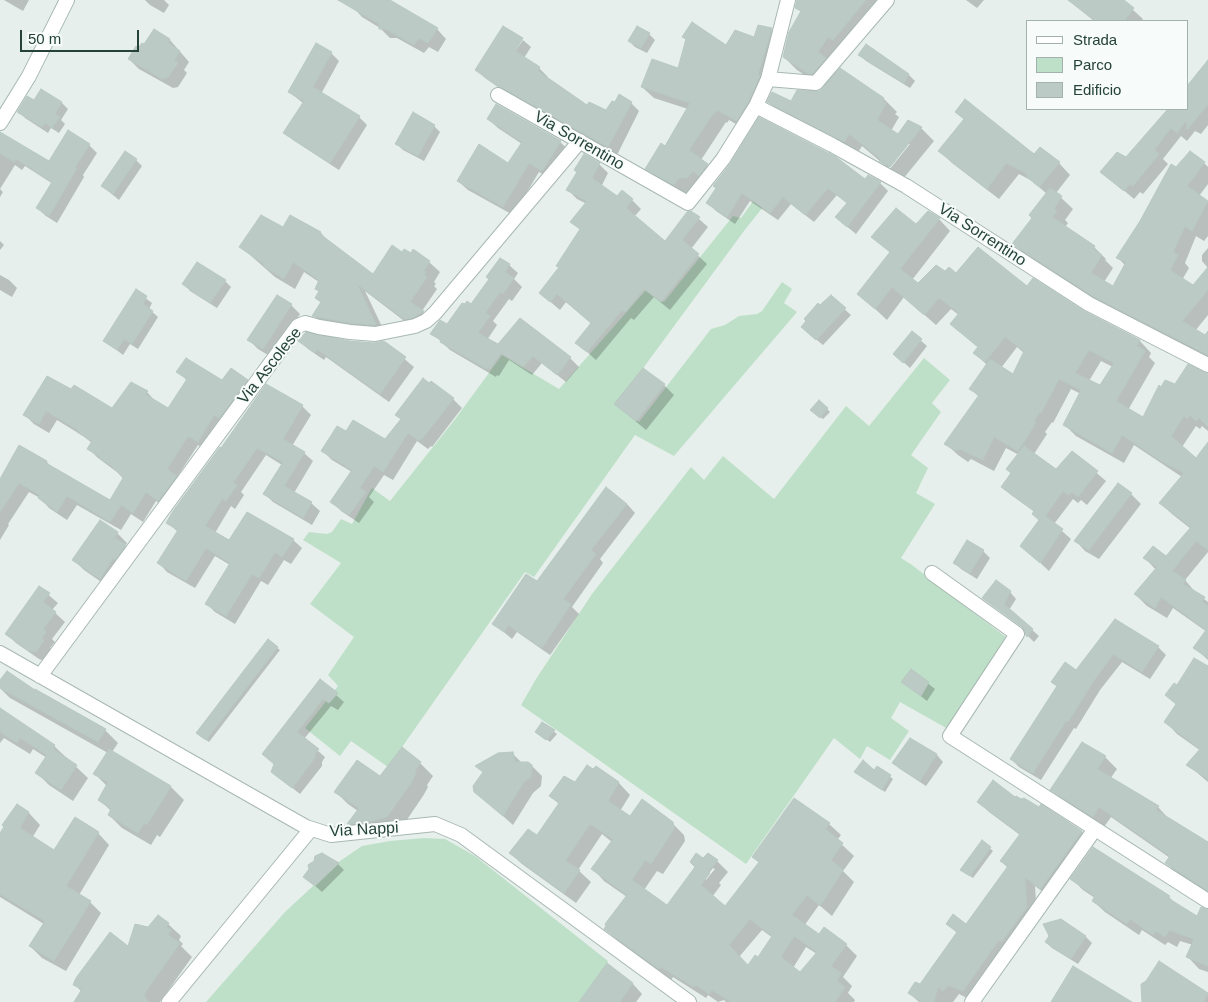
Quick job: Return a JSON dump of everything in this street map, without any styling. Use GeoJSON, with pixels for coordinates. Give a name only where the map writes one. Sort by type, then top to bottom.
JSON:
{"type":"FeatureCollection","features":[{"type":"Feature","properties":{"kind":"street"},"geometry":{"type":"LineString","coordinates":[[0,123],[29,76],[67,0]]}},
{"type":"Feature","properties":{"kind":"street","name":"Via Sorrentino"},"geometry":{"type":"LineString","coordinates":[[498,95],[688,203],[724,158],[756,106],[768,79],[788,0]]}},
{"type":"Feature","properties":{"kind":"street"},"geometry":{"type":"LineString","coordinates":[[768,79],[816,84],[887,0]]}},
{"type":"Feature","properties":{"kind":"street","name":"Via Sorrentino"},"geometry":{"type":"LineString","coordinates":[[756,106],[832,144],[906,186],[1090,304],[1208,365]]}},
{"type":"Feature","properties":{"kind":"street","name":"Via Ascolese"},"geometry":{"type":"LineString","coordinates":[[40,676],[298,326],[305,323],[350,332],[375,334],[415,326],[426,321],[435,313],[580,141]]}},
{"type":"Feature","properties":{"kind":"street"},"geometry":{"type":"LineString","coordinates":[[932,572],[1017,634],[950,736],[1208,901]]}},
{"type":"Feature","properties":{"kind":"street","name":"Via Nappi"},"geometry":{"type":"LineString","coordinates":[[0,653],[310,829],[331,835],[435,824],[461,834],[689,1002]]}},
{"type":"Feature","properties":{"kind":"street"},"geometry":{"type":"LineString","coordinates":[[972,1002],[1095,828]]}},
{"type":"Feature","properties":{"kind":"street"},"geometry":{"type":"LineString","coordinates":[[169,1002],[310,829]]}},
{"type":"Feature","properties":{"kind":"green space"},"geometry":{"type":"Polygon","coordinates":[[[790,150],[802,158],[744,231],[616,405],[639,422],[711,329],[725,325],[739,316],[757,314],[762,311],[782,282],[792,289],[784,303],[797,312],[674,456],[635,435],[534,577],[525,572],[388,767],[351,741],[340,756],[305,728],[338,686],[328,675],[354,637],[310,604],[341,563],[303,540],[309,532],[327,534],[332,532],[341,519],[352,524],[372,488],[390,501],[456,418],[502,355],[559,389],[646,290],[664,302],[733,216],[741,218],[790,150]]]}},
{"type":"Feature","properties":{"kind":"green space"},"geometry":{"type":"Polygon","coordinates":[[[924,358],[950,380],[932,403],[941,412],[911,455],[928,468],[916,493],[935,504],[901,558],[1007,638],[948,729],[900,702],[891,718],[909,731],[890,760],[867,746],[860,759],[834,738],[746,864],[521,705],[592,594],[691,467],[704,480],[723,456],[774,499],[846,406],[869,426],[924,358]]]}},
{"type":"Feature","properties":{"kind":"green space"},"geometry":{"type":"Polygon","coordinates":[[[424,838],[445,839],[475,856],[608,961],[582,1002],[206,1002],[285,912],[340,861],[362,846],[424,838]]]}},
{"type":"Feature","properties":{"kind":"building"},"geometry":{"type":"Polygon","coordinates":[[[338,0],[390,0],[438,28],[428,43],[419,38],[414,45],[386,29],[379,29],[379,24],[338,0]]]}},
{"type":"Feature","properties":{"kind":"building"},"geometry":{"type":"Polygon","coordinates":[[[797,0],[866,0],[833,40],[828,37],[818,52],[826,58],[812,74],[807,73],[783,57],[789,32],[801,11],[795,8],[797,0]]]}},
{"type":"Feature","properties":{"kind":"building"},"geometry":{"type":"Polygon","coordinates":[[[1068,0],[1124,0],[1134,8],[1125,20],[1094,20],[1068,0]]]}},
{"type":"Feature","properties":{"kind":"building"},"geometry":{"type":"Polygon","coordinates":[[[692,22],[726,45],[735,30],[754,37],[758,25],[772,28],[758,74],[760,76],[737,121],[717,110],[714,112],[689,150],[708,164],[699,176],[693,171],[687,178],[679,178],[674,185],[645,169],[661,143],[665,146],[690,103],[641,87],[652,59],[678,68],[686,39],[682,37],[692,22]]]}},
{"type":"Feature","properties":{"kind":"building"},"geometry":{"type":"Polygon","coordinates":[[[503,26],[523,38],[515,51],[540,67],[538,71],[587,105],[589,102],[606,110],[612,101],[615,102],[619,94],[632,102],[608,147],[498,86],[475,70],[503,26]]]}},
{"type":"Feature","properties":{"kind":"building"},"geometry":{"type":"Polygon","coordinates":[[[637,26],[650,33],[641,48],[628,41],[637,26]]]}},
{"type":"Feature","properties":{"kind":"building"},"geometry":{"type":"Polygon","coordinates":[[[154,29],[170,39],[168,43],[180,51],[174,60],[178,63],[168,77],[162,79],[128,59],[136,46],[138,48],[142,43],[144,44],[154,29]]]}},
{"type":"Feature","properties":{"kind":"building"},"geometry":{"type":"Polygon","coordinates":[[[316,43],[332,52],[313,87],[360,116],[330,163],[283,133],[304,101],[288,92],[316,43]]]}},
{"type":"Feature","properties":{"kind":"building"},"geometry":{"type":"Polygon","coordinates":[[[866,44],[909,74],[904,83],[858,55],[866,44]]]}},
{"type":"Feature","properties":{"kind":"building"},"geometry":{"type":"Polygon","coordinates":[[[1208,60],[1208,104],[1187,130],[1187,123],[1185,122],[1177,133],[1171,128],[1154,150],[1159,154],[1133,186],[1130,184],[1124,191],[1100,172],[1117,152],[1126,157],[1167,110],[1188,110],[1188,85],[1208,60]]]}},
{"type":"Feature","properties":{"kind":"building"},"geometry":{"type":"Polygon","coordinates":[[[840,68],[884,98],[882,101],[886,103],[877,120],[898,134],[908,120],[922,127],[890,167],[879,161],[881,159],[849,134],[844,142],[767,102],[772,92],[791,101],[797,90],[820,91],[840,68]]]}},
{"type":"Feature","properties":{"kind":"building"},"geometry":{"type":"Polygon","coordinates":[[[41,89],[62,102],[55,114],[60,117],[52,128],[45,123],[42,127],[17,112],[27,96],[34,100],[41,89]]]}},
{"type":"Feature","properties":{"kind":"building"},"geometry":{"type":"Polygon","coordinates":[[[965,99],[1034,154],[1040,147],[1060,162],[1039,187],[1027,177],[1026,173],[1006,163],[987,189],[938,151],[964,119],[955,112],[965,99]]]}},
{"type":"Feature","properties":{"kind":"building"},"geometry":{"type":"Polygon","coordinates":[[[496,104],[561,141],[542,171],[529,163],[503,207],[457,181],[479,144],[508,163],[522,142],[487,119],[496,104]]]}},
{"type":"Feature","properties":{"kind":"building"},"geometry":{"type":"Polygon","coordinates":[[[413,112],[435,125],[418,156],[395,144],[413,112]]]}},
{"type":"Feature","properties":{"kind":"building"},"geometry":{"type":"Polygon","coordinates":[[[759,117],[836,157],[865,179],[868,175],[881,182],[847,227],[835,217],[847,203],[828,188],[805,215],[783,197],[770,213],[742,193],[727,217],[706,203],[716,188],[713,186],[730,164],[759,117]]]}},
{"type":"Feature","properties":{"kind":"building"},"geometry":{"type":"Polygon","coordinates":[[[68,130],[90,144],[75,167],[77,168],[49,216],[36,208],[52,182],[16,159],[14,162],[0,153],[0,132],[49,161],[68,130]]]}},
{"type":"Feature","properties":{"kind":"building"},"geometry":{"type":"Polygon","coordinates":[[[125,151],[137,159],[113,194],[101,186],[125,151]]]}},
{"type":"Feature","properties":{"kind":"building"},"geometry":{"type":"Polygon","coordinates":[[[1190,151],[1205,162],[1187,186],[1208,201],[1192,231],[1185,226],[1173,252],[1178,255],[1170,270],[1193,285],[1208,267],[1208,290],[1182,321],[1205,335],[1208,331],[1208,355],[1093,296],[1012,244],[1032,218],[1029,215],[1050,188],[1062,196],[1054,209],[1057,211],[1052,217],[1095,246],[1093,249],[1102,255],[1091,273],[1113,286],[1126,262],[1116,258],[1140,221],[1171,164],[1176,167],[1190,151]]]}},
{"type":"Feature","properties":{"kind":"building"},"geometry":{"type":"Polygon","coordinates":[[[584,154],[600,163],[592,178],[617,196],[622,190],[633,199],[626,208],[665,241],[687,212],[691,211],[700,217],[682,240],[699,254],[661,302],[644,289],[625,312],[622,310],[587,352],[575,343],[591,323],[557,294],[550,302],[539,293],[559,267],[556,266],[580,229],[570,222],[587,201],[566,190],[577,172],[574,170],[584,154]]]}},
{"type":"Feature","properties":{"kind":"building"},"geometry":{"type":"Polygon","coordinates":[[[896,208],[916,224],[928,211],[940,218],[900,269],[918,283],[936,265],[945,271],[949,267],[956,273],[978,247],[1027,286],[1033,278],[1084,311],[1140,340],[1137,346],[1145,351],[1116,401],[1143,417],[1159,385],[1161,387],[1165,380],[1175,384],[1188,364],[1208,374],[1208,427],[1199,418],[1196,421],[1190,415],[1188,419],[1184,416],[1171,436],[1196,458],[1208,442],[1208,550],[1196,541],[1172,571],[1186,580],[1183,584],[1205,597],[1202,602],[1208,606],[1208,658],[1193,648],[1206,630],[1161,597],[1155,608],[1134,594],[1157,567],[1143,558],[1153,546],[1166,556],[1191,527],[1159,503],[1184,473],[1161,461],[1122,435],[1112,453],[1063,425],[1081,390],[1059,379],[1018,451],[994,437],[983,460],[959,449],[956,451],[944,444],[979,395],[969,389],[990,359],[1013,374],[1024,351],[1005,337],[985,362],[973,353],[978,347],[950,324],[959,313],[939,298],[924,315],[892,287],[875,309],[857,294],[890,252],[871,237],[896,208]],[[1089,350],[1075,373],[1100,385],[1114,363],[1089,350]]]}},
{"type":"Feature","properties":{"kind":"building"},"geometry":{"type":"Polygon","coordinates":[[[261,215],[283,227],[290,215],[321,232],[320,234],[373,274],[392,245],[402,252],[404,249],[411,253],[413,249],[430,261],[424,271],[426,272],[424,275],[427,277],[410,302],[424,311],[412,318],[404,319],[357,284],[376,325],[351,323],[312,316],[321,302],[315,298],[319,291],[315,289],[319,280],[293,262],[284,279],[263,266],[264,264],[239,247],[261,215]]]}},
{"type":"Feature","properties":{"kind":"building"},"geometry":{"type":"Polygon","coordinates":[[[500,258],[510,264],[505,272],[514,278],[503,294],[500,292],[485,313],[490,316],[478,333],[498,344],[520,318],[571,357],[557,375],[533,356],[523,367],[501,353],[490,369],[488,367],[487,369],[440,342],[441,340],[430,334],[440,320],[447,324],[462,303],[465,304],[467,301],[471,304],[489,279],[486,277],[500,258]]]}},
{"type":"Feature","properties":{"kind":"building"},"geometry":{"type":"Polygon","coordinates":[[[197,262],[226,280],[210,303],[182,284],[197,262]]]}},
{"type":"Feature","properties":{"kind":"building"},"geometry":{"type":"Polygon","coordinates":[[[136,289],[147,296],[143,304],[153,311],[132,344],[124,339],[117,350],[103,341],[136,289]]]}},
{"type":"Feature","properties":{"kind":"building"},"geometry":{"type":"Polygon","coordinates":[[[277,295],[292,304],[263,349],[247,340],[277,295]]]}},
{"type":"Feature","properties":{"kind":"building"},"geometry":{"type":"Polygon","coordinates":[[[831,295],[846,308],[816,340],[801,327],[806,321],[804,319],[818,303],[820,305],[831,295]]]}},
{"type":"Feature","properties":{"kind":"building"},"geometry":{"type":"Polygon","coordinates":[[[912,331],[922,339],[903,363],[893,354],[912,331]]]}},
{"type":"Feature","properties":{"kind":"building"},"geometry":{"type":"Polygon","coordinates":[[[306,332],[349,341],[374,343],[384,341],[406,357],[380,394],[317,349],[315,353],[298,341],[306,332]]]}},
{"type":"Feature","properties":{"kind":"building"},"geometry":{"type":"Polygon","coordinates":[[[186,358],[222,380],[231,368],[248,380],[219,418],[214,415],[198,442],[188,436],[167,469],[177,476],[158,501],[146,492],[133,513],[121,505],[110,522],[67,496],[57,512],[38,498],[40,495],[19,483],[0,512],[0,479],[19,445],[110,500],[123,478],[112,466],[87,449],[92,441],[77,432],[78,430],[46,411],[39,424],[23,415],[47,376],[71,389],[74,385],[112,408],[131,382],[148,391],[145,394],[168,408],[187,379],[176,372],[186,358]]]}},
{"type":"Feature","properties":{"kind":"building"},"geometry":{"type":"Polygon","coordinates":[[[643,368],[665,384],[636,421],[614,404],[643,368]]]}},
{"type":"Feature","properties":{"kind":"building"},"geometry":{"type":"Polygon","coordinates":[[[423,378],[429,383],[431,381],[454,398],[422,439],[419,441],[408,433],[383,472],[374,466],[360,488],[366,492],[349,515],[330,502],[352,470],[321,451],[337,426],[346,431],[353,420],[385,439],[401,419],[395,415],[423,378]]]}},
{"type":"Feature","properties":{"kind":"building"},"geometry":{"type":"Polygon","coordinates":[[[266,384],[303,405],[283,439],[305,452],[284,486],[312,502],[303,518],[263,494],[283,462],[257,448],[233,483],[237,485],[226,501],[222,499],[205,526],[229,540],[247,512],[294,539],[282,557],[275,552],[259,578],[252,574],[226,616],[205,604],[230,563],[206,548],[186,581],[157,563],[178,530],[166,523],[173,511],[221,448],[266,384]]]}},
{"type":"Feature","properties":{"kind":"building"},"geometry":{"type":"Polygon","coordinates":[[[819,400],[828,408],[820,418],[810,410],[819,400]]]}},
{"type":"Feature","properties":{"kind":"building"},"geometry":{"type":"Polygon","coordinates":[[[1024,446],[1056,469],[1072,451],[1098,471],[1078,497],[1072,492],[1069,495],[1063,491],[1045,516],[1063,529],[1040,563],[1020,546],[1039,520],[1032,514],[1034,511],[1001,487],[1011,473],[1006,469],[1024,446]]]}},
{"type":"Feature","properties":{"kind":"building"},"geometry":{"type":"Polygon","coordinates":[[[1118,483],[1132,493],[1089,550],[1074,541],[1118,483]]]}},
{"type":"Feature","properties":{"kind":"building"},"geometry":{"type":"Polygon","coordinates":[[[606,487],[627,504],[591,550],[596,554],[563,599],[571,604],[542,648],[508,625],[504,632],[492,624],[526,574],[537,581],[606,487]]]}},
{"type":"Feature","properties":{"kind":"building"},"geometry":{"type":"Polygon","coordinates":[[[100,520],[118,532],[115,538],[126,545],[115,560],[113,558],[100,579],[72,560],[100,520]]]}},
{"type":"Feature","properties":{"kind":"building"},"geometry":{"type":"Polygon","coordinates":[[[967,540],[984,550],[970,573],[953,563],[967,540]]]}},
{"type":"Feature","properties":{"kind":"building"},"geometry":{"type":"Polygon","coordinates":[[[996,580],[1011,591],[1004,604],[1033,629],[1027,637],[1022,627],[982,598],[996,580]]]}},
{"type":"Feature","properties":{"kind":"building"},"geometry":{"type":"Polygon","coordinates":[[[39,586],[50,593],[43,602],[56,612],[43,629],[46,632],[41,639],[44,640],[36,652],[29,651],[5,634],[39,586]]]}},
{"type":"Feature","properties":{"kind":"building"},"geometry":{"type":"Polygon","coordinates":[[[1115,619],[1159,646],[1142,672],[1113,654],[1068,722],[1066,721],[1033,773],[1010,759],[1057,686],[1051,682],[1065,662],[1076,670],[1115,619]]]}},
{"type":"Feature","properties":{"kind":"building"},"geometry":{"type":"Polygon","coordinates":[[[268,639],[278,647],[206,740],[196,733],[268,639]]]}},
{"type":"Feature","properties":{"kind":"building"},"geometry":{"type":"Polygon","coordinates":[[[1194,658],[1208,666],[1208,779],[1186,765],[1200,749],[1164,722],[1176,704],[1165,695],[1174,683],[1177,685],[1194,658]]]}},
{"type":"Feature","properties":{"kind":"building"},"geometry":{"type":"Polygon","coordinates":[[[911,669],[929,682],[921,696],[901,682],[911,669]]]}},
{"type":"Feature","properties":{"kind":"building"},"geometry":{"type":"Polygon","coordinates":[[[7,671],[35,690],[106,729],[98,742],[0,688],[0,680],[7,671]]]}},
{"type":"Feature","properties":{"kind":"building"},"geometry":{"type":"Polygon","coordinates":[[[320,679],[338,693],[329,703],[323,699],[297,732],[319,749],[315,754],[315,758],[292,788],[271,772],[274,764],[262,754],[320,679]]]}},
{"type":"Feature","properties":{"kind":"building"},"geometry":{"type":"Polygon","coordinates":[[[0,708],[55,745],[53,749],[77,765],[61,790],[35,773],[47,755],[20,738],[17,743],[0,732],[0,708]]]}},
{"type":"Feature","properties":{"kind":"building"},"geometry":{"type":"Polygon","coordinates":[[[542,722],[555,730],[546,740],[535,732],[542,722]]]}},
{"type":"Feature","properties":{"kind":"building"},"geometry":{"type":"Polygon","coordinates":[[[910,738],[937,754],[920,781],[892,763],[910,738]]]}},
{"type":"Feature","properties":{"kind":"building"},"geometry":{"type":"Polygon","coordinates":[[[1082,742],[1106,756],[1097,769],[1159,806],[1156,810],[1208,842],[1208,891],[1165,863],[1170,856],[1099,807],[1093,817],[1050,790],[1082,742]]]}},
{"type":"Feature","properties":{"kind":"building"},"geometry":{"type":"Polygon","coordinates":[[[402,747],[421,762],[415,771],[416,773],[411,783],[387,817],[347,824],[359,808],[334,792],[357,760],[380,776],[402,747]]]}},
{"type":"Feature","properties":{"kind":"building"},"geometry":{"type":"Polygon","coordinates":[[[109,749],[171,786],[147,825],[144,823],[138,833],[108,815],[111,809],[98,800],[108,782],[93,774],[109,749]]]}},
{"type":"Feature","properties":{"kind":"building"},"geometry":{"type":"Polygon","coordinates":[[[513,752],[515,762],[528,762],[532,765],[531,776],[523,783],[503,816],[474,792],[473,786],[483,772],[475,766],[498,753],[513,752]]]}},
{"type":"Feature","properties":{"kind":"building"},"geometry":{"type":"Polygon","coordinates":[[[863,760],[874,770],[877,766],[891,775],[882,790],[854,772],[863,760]]]}},
{"type":"Feature","properties":{"kind":"building"},"geometry":{"type":"Polygon","coordinates":[[[587,765],[593,769],[596,766],[619,782],[608,801],[630,816],[642,799],[673,822],[674,829],[651,864],[645,860],[632,880],[667,905],[695,867],[690,862],[696,853],[703,858],[708,853],[718,860],[708,872],[710,873],[701,885],[725,906],[759,862],[752,857],[794,798],[830,823],[825,829],[843,843],[831,860],[843,870],[820,906],[807,895],[792,915],[819,934],[824,927],[847,944],[831,966],[841,973],[837,981],[845,987],[835,1002],[731,1002],[712,990],[709,994],[661,967],[659,969],[604,929],[605,924],[627,895],[591,869],[613,839],[590,824],[565,861],[580,870],[564,893],[509,853],[528,829],[537,835],[559,803],[549,796],[564,776],[575,782],[587,765]],[[750,919],[729,945],[748,965],[755,955],[758,957],[772,936],[750,919]],[[794,936],[781,957],[800,972],[817,952],[794,936]]]}},
{"type":"Feature","properties":{"kind":"building"},"geometry":{"type":"Polygon","coordinates":[[[993,780],[1015,797],[1024,798],[1039,807],[1041,804],[1082,831],[1040,889],[1025,877],[1027,907],[1002,941],[998,941],[963,991],[948,985],[943,991],[938,987],[934,1002],[922,1002],[908,993],[915,982],[920,984],[957,932],[946,924],[953,914],[966,924],[1008,866],[1000,861],[1020,834],[977,802],[993,780]]]}},
{"type":"Feature","properties":{"kind":"building"},"geometry":{"type":"Polygon","coordinates":[[[17,804],[29,812],[20,828],[54,850],[75,817],[99,832],[66,886],[91,901],[54,961],[29,946],[45,921],[0,894],[0,833],[4,827],[2,825],[17,804]]]}},
{"type":"Feature","properties":{"kind":"building"},"geometry":{"type":"Polygon","coordinates":[[[982,840],[991,847],[970,876],[960,870],[982,840]]]}},
{"type":"Feature","properties":{"kind":"building"},"geometry":{"type":"Polygon","coordinates":[[[1093,847],[1170,896],[1168,898],[1197,916],[1201,907],[1208,910],[1208,966],[1186,957],[1194,939],[1169,930],[1165,937],[1156,931],[1153,935],[1130,919],[1127,924],[1092,901],[1095,896],[1070,879],[1093,847]]]}},
{"type":"Feature","properties":{"kind":"building"},"geometry":{"type":"Polygon","coordinates":[[[322,853],[339,863],[315,886],[303,877],[309,869],[308,865],[314,861],[315,856],[322,853]]]}},
{"type":"Feature","properties":{"kind":"building"},"geometry":{"type":"Polygon","coordinates":[[[158,915],[169,923],[166,927],[171,930],[168,935],[180,943],[144,994],[148,1002],[74,1002],[82,989],[73,985],[76,978],[110,932],[128,946],[135,924],[148,927],[158,915]]]}},
{"type":"Feature","properties":{"kind":"building"},"geometry":{"type":"Polygon","coordinates":[[[1061,919],[1086,936],[1071,959],[1045,942],[1049,936],[1043,924],[1061,919]]]}},
{"type":"Feature","properties":{"kind":"building"},"geometry":{"type":"Polygon","coordinates":[[[1159,961],[1208,993],[1204,1002],[1142,1002],[1141,984],[1146,981],[1159,961]]]}},
{"type":"Feature","properties":{"kind":"building"},"geometry":{"type":"Polygon","coordinates":[[[607,963],[633,983],[620,1002],[579,1002],[607,963]]]}},
{"type":"Feature","properties":{"kind":"building"},"geometry":{"type":"Polygon","coordinates":[[[1073,966],[1132,1002],[1051,1002],[1073,966]]]}}]}
